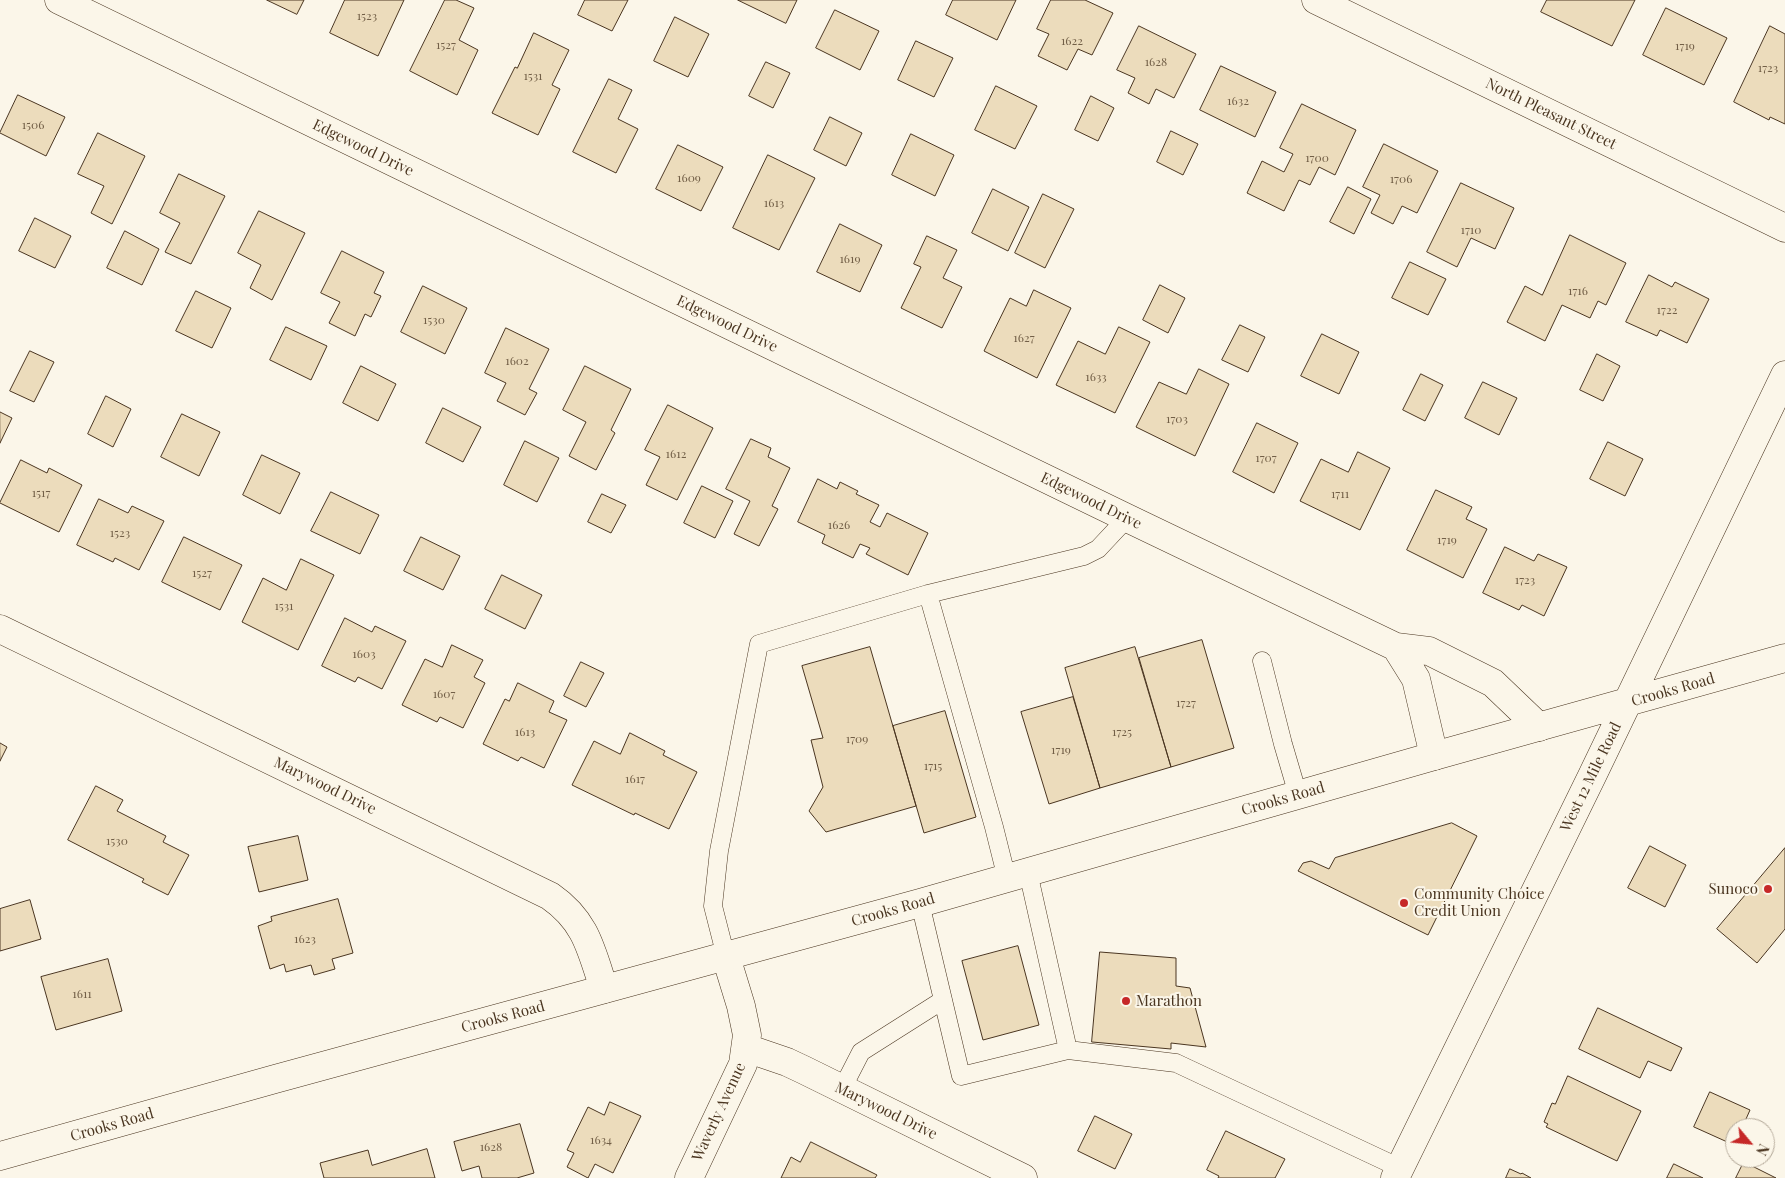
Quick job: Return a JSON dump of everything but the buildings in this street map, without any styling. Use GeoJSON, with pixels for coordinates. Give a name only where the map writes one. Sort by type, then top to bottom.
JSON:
{"type":"FeatureCollection","features":[{"type":"Feature","properties":{"kind":"street","name":"Edgewood Drive"},"geometry":{"type":"LineString","coordinates":[[59,0],[1396,647],[1429,651],[1493,683],[1539,727]]}},
{"type":"Feature","properties":{"kind":"street","name":"North Pleasant Street"},"geometry":{"type":"LineString","coordinates":[[1316,0],[1785,228]]}},
{"type":"Feature","properties":{"kind":"street","name":"West 12 Mile Road"},"geometry":{"type":"LineString","coordinates":[[1398,1173],[1785,375]]}},
{"type":"Feature","properties":{"kind":"street","name":"Marywood Drive"},"geometry":{"type":"LineString","coordinates":[[0,628],[550,896],[564,905],[582,928],[604,989]]}},
{"type":"Feature","properties":{"kind":"street"},"geometry":{"type":"LineString","coordinates":[[1396,647],[1416,678],[1434,756]]}},
{"type":"Feature","properties":{"kind":"street","name":"Crooks Road"},"geometry":{"type":"LineString","coordinates":[[0,1156],[920,903],[1785,658]]}},
{"type":"Feature","properties":{"kind":"street","name":"Waverly Avenue"},"geometry":{"type":"LineString","coordinates":[[689,1178],[744,1064],[747,1036],[741,1006],[726,957]]}},
{"type":"Feature","properties":{"kind":"street","name":"Marywood Drive"},"geometry":{"type":"LineString","coordinates":[[746,1048],[788,1062],[1023,1178]]}},
{"type":"Feature","properties":{"kind":"lane"},"geometry":{"type":"LineString","coordinates":[[726,957],[713,906],[719,851],[760,644],[928,594],[1084,556],[1098,548],[1126,518]]}},
{"type":"Feature","properties":{"kind":"lane"},"geometry":{"type":"LineString","coordinates":[[928,594],[994,827],[1017,875],[1068,1050]]}},
{"type":"Feature","properties":{"kind":"lane"},"geometry":{"type":"LineString","coordinates":[[1262,661],[1298,795]]}},
{"type":"Feature","properties":{"kind":"lane"},"geometry":{"type":"LineString","coordinates":[[920,903],[961,1076],[1068,1050],[1176,1063],[1398,1173]]}},
{"type":"Feature","properties":{"kind":"lane"},"geometry":{"type":"LineString","coordinates":[[842,1089],[861,1052],[943,1000]]}},
{"type":"Feature","properties":{"kind":"place","name":"Sunoco"},"geometry":{"type":"Point","coordinates":[1768,889]}},
{"type":"Feature","properties":{"kind":"place","name":"Community Choice Credit Union"},"geometry":{"type":"Point","coordinates":[1404,903]}},
{"type":"Feature","properties":{"kind":"place","name":"Marathon"},"geometry":{"type":"Point","coordinates":[1126,1001]}}]}
